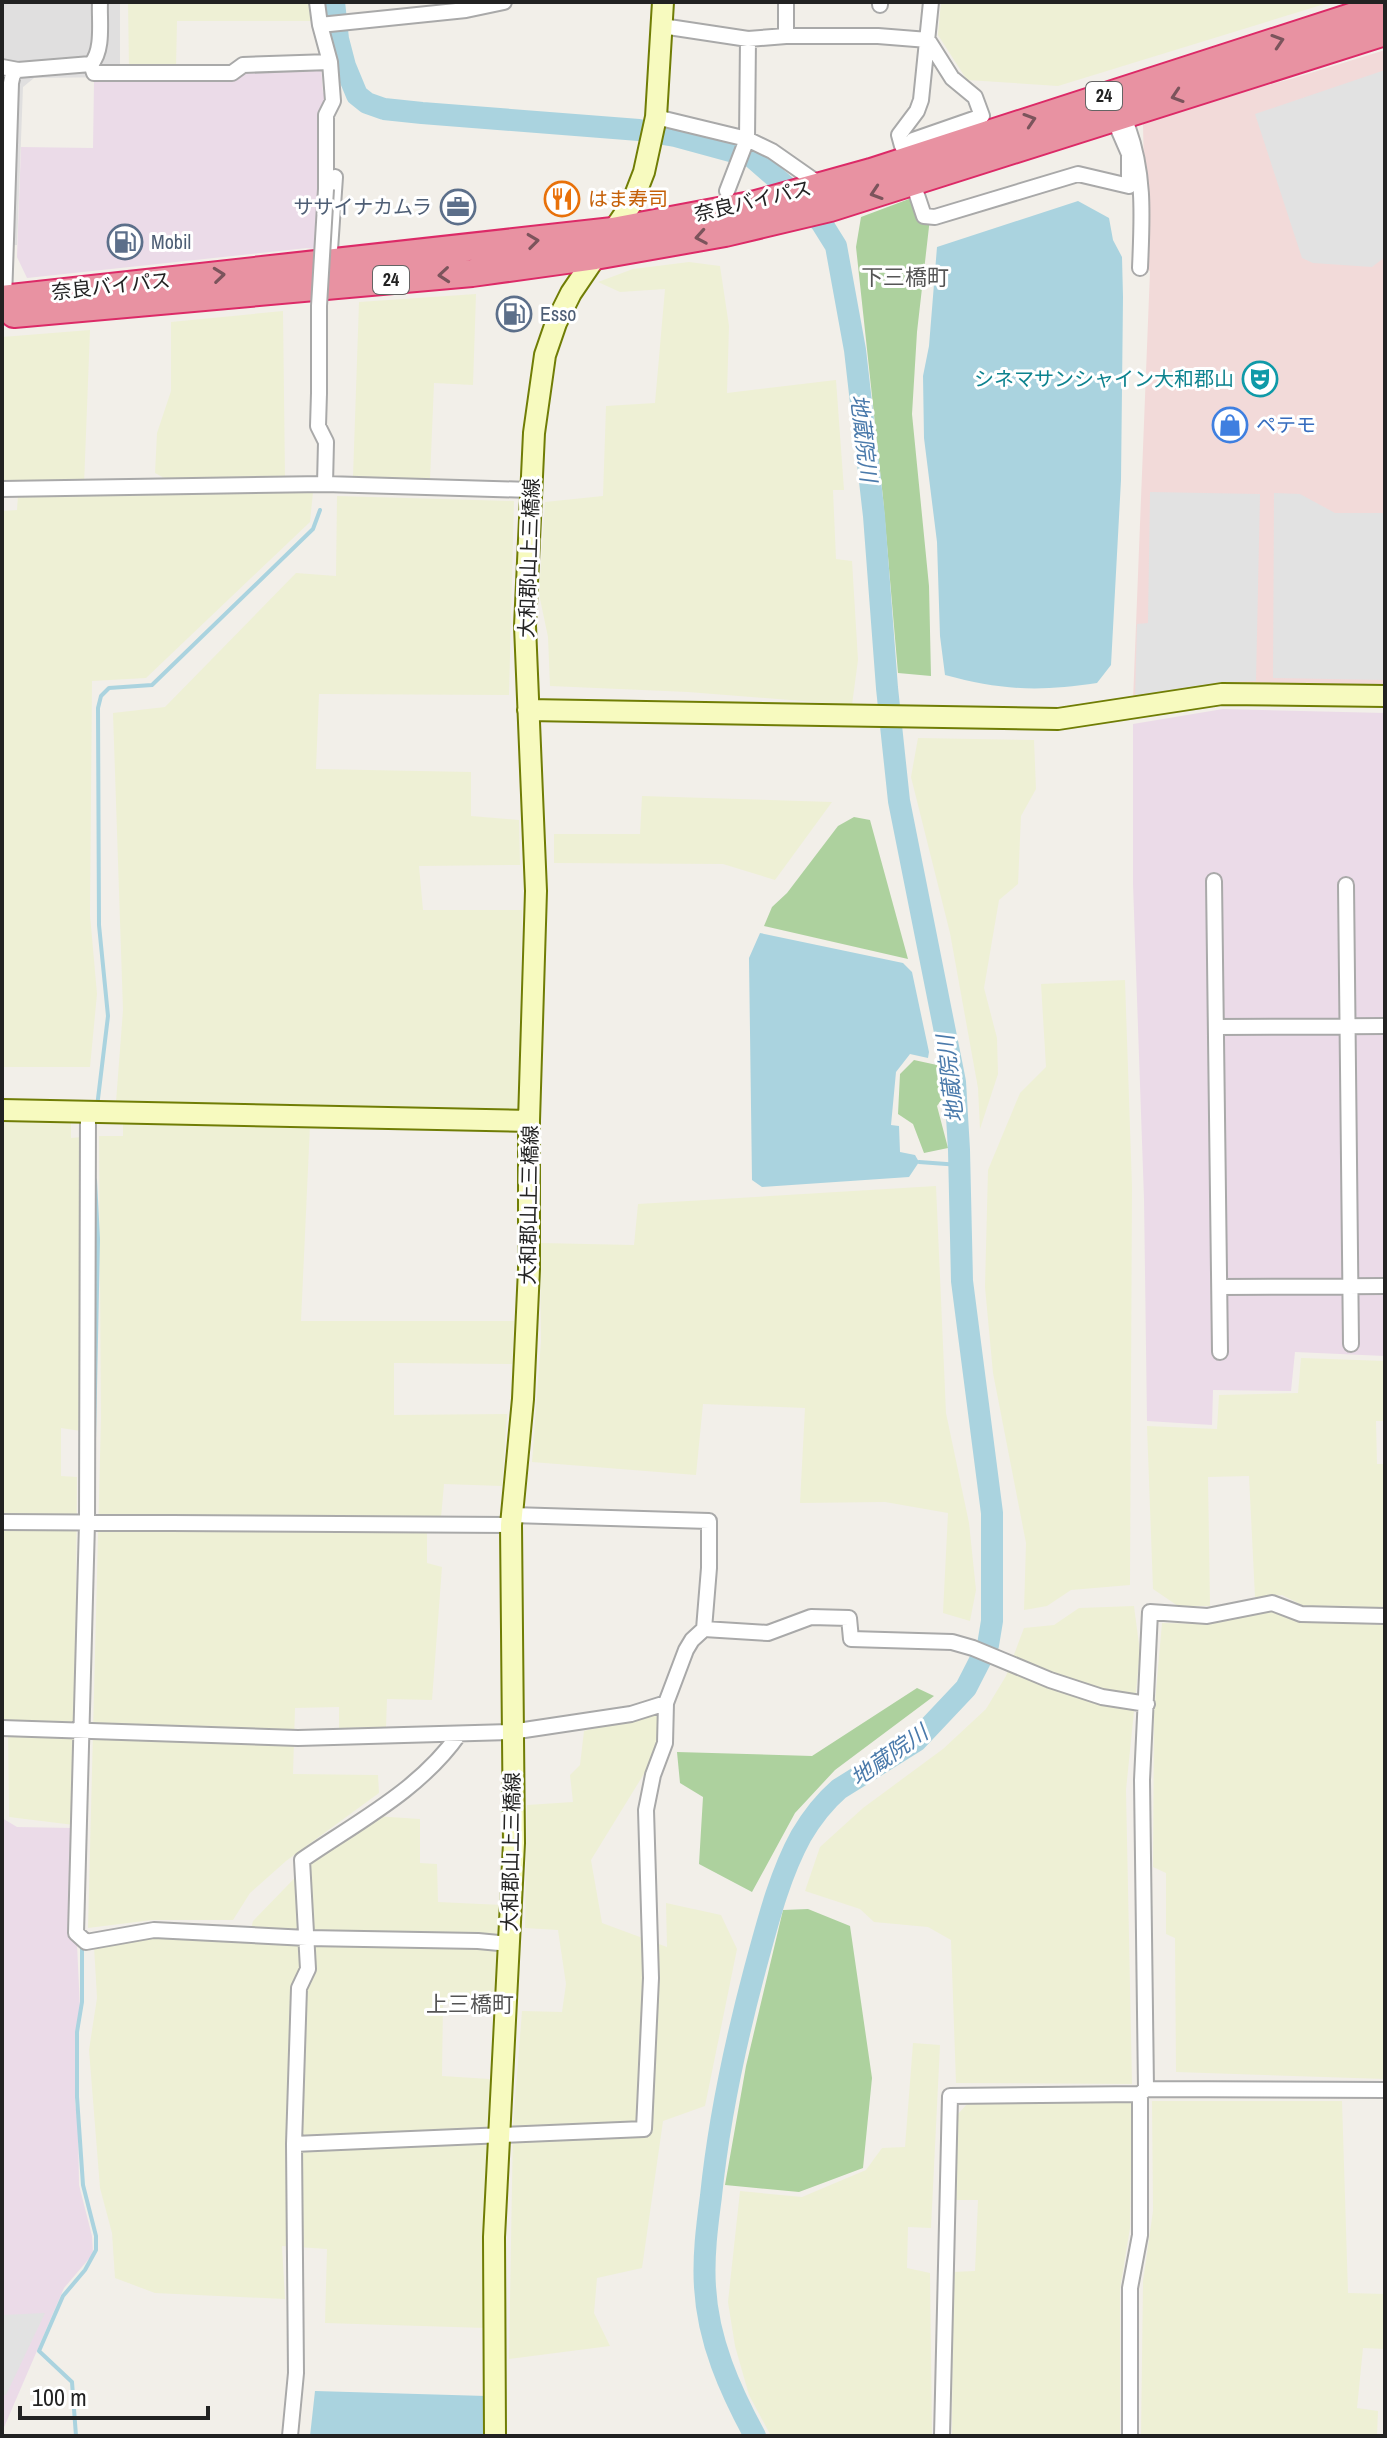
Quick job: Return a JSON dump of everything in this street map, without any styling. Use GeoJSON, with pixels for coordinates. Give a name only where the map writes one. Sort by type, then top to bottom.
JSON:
{"type":"FeatureCollection","features":[{"type":"Feature","properties":{"kind":"highway","name":"奈良バイパス"},"geometry":{"type":"LineString","coordinates":[[3,304],[472,273],[595,256],[777,221],[821,194],[910,151],[1385,6]]}},
{"type":"Feature","properties":{"kind":"highway","name":"奈良バイパス"},"geometry":{"type":"LineString","coordinates":[[3,304],[613,231],[821,194],[1385,32]]}},
{"type":"Feature","properties":{"kind":"main road","name":"大和郡山上三橋線"},"geometry":{"type":"LineString","coordinates":[[495,2436],[494,2237],[514,1843],[512,1520],[529,1269],[529,1121],[536,891],[525,626],[537,395],[545,355],[556,323],[571,293],[632,203],[656,118],[663,2]]}},
{"type":"Feature","properties":{"kind":"main road"},"geometry":{"type":"LineString","coordinates":[[528,710],[1058,719],[1222,694],[1385,696]]}},
{"type":"Feature","properties":{"kind":"main road"},"geometry":{"type":"LineString","coordinates":[[2,1110],[529,1121]]}},
{"type":"Feature","properties":{"kind":"street"},"geometry":{"type":"LineString","coordinates":[[2,67],[18,70],[91,64],[97,58],[100,2]]}},
{"type":"Feature","properties":{"kind":"street"},"geometry":{"type":"LineString","coordinates":[[317,2],[330,62],[333,101],[335,188],[329,264]]}},
{"type":"Feature","properties":{"kind":"street"},"geometry":{"type":"LineString","coordinates":[[322,24],[466,10],[503,2]]}},
{"type":"Feature","properties":{"kind":"street"},"geometry":{"type":"LineString","coordinates":[[786,2],[786,36]]}},
{"type":"Feature","properties":{"kind":"street"},"geometry":{"type":"LineString","coordinates":[[910,151],[899,135],[917,111],[921,100],[931,2]]}},
{"type":"Feature","properties":{"kind":"street"},"geometry":{"type":"LineString","coordinates":[[662,26],[748,39],[878,36],[928,40]]}},
{"type":"Feature","properties":{"kind":"street"},"geometry":{"type":"LineString","coordinates":[[727,191],[743,149],[748,39]]}},
{"type":"Feature","properties":{"kind":"street"},"geometry":{"type":"LineString","coordinates":[[910,151],[913,140],[982,116],[975,97],[952,78],[928,40]]}},
{"type":"Feature","properties":{"kind":"street"},"geometry":{"type":"LineString","coordinates":[[91,64],[94,73],[232,73],[243,65],[330,62]]}},
{"type":"Feature","properties":{"kind":"street"},"geometry":{"type":"LineString","coordinates":[[3,304],[5,154],[11,83],[13,74],[18,70]]}},
{"type":"Feature","properties":{"kind":"street"},"geometry":{"type":"LineString","coordinates":[[325,484],[326,442],[318,426],[319,306],[326,189],[326,115],[333,101]]}},
{"type":"Feature","properties":{"kind":"street"},"geometry":{"type":"LineString","coordinates":[[656,118],[743,149],[772,151],[821,194]]}},
{"type":"Feature","properties":{"kind":"street"},"geometry":{"type":"LineString","coordinates":[[917,195],[924,216],[935,217],[1078,174],[1129,186],[1129,154],[1119,131],[1128,128],[1139,156],[1142,217],[1140,268]]}},
{"type":"Feature","properties":{"kind":"street"},"geometry":{"type":"LineString","coordinates":[[2,489],[325,484],[531,490]]}},
{"type":"Feature","properties":{"kind":"street"},"geometry":{"type":"LineString","coordinates":[[1214,881],[1220,1352]]}},
{"type":"Feature","properties":{"kind":"street"},"geometry":{"type":"LineString","coordinates":[[1346,885],[1351,1344]]}},
{"type":"Feature","properties":{"kind":"street"},"geometry":{"type":"LineString","coordinates":[[1216,1027],[1385,1026]]}},
{"type":"Feature","properties":{"kind":"street"},"geometry":{"type":"LineString","coordinates":[[96,1112],[91,1523],[81,1731],[81,1938],[154,1930],[510,1944]]}},
{"type":"Feature","properties":{"kind":"street"},"geometry":{"type":"LineString","coordinates":[[1220,1287],[1385,1286]]}},
{"type":"Feature","properties":{"kind":"street"},"geometry":{"type":"LineString","coordinates":[[2,1522],[709,1521],[704,1629],[686,1650],[666,1703],[665,1743],[653,1775],[646,1810],[651,1978],[644,2129],[294,2144]]}},
{"type":"Feature","properties":{"kind":"street"},"geometry":{"type":"LineString","coordinates":[[1130,2436],[1130,2288],[1140,2235],[1142,1780],[1150,1612],[1207,1616],[1272,1603],[1301,1614],[1385,1616]]}},
{"type":"Feature","properties":{"kind":"street"},"geometry":{"type":"LineString","coordinates":[[704,1629],[768,1633],[811,1617],[849,1618],[851,1639],[952,1642],[1102,1697],[1147,1704]]}},
{"type":"Feature","properties":{"kind":"street"},"geometry":{"type":"LineString","coordinates":[[2,1728],[298,1738],[459,1734],[511,1732],[631,1714],[666,1703]]}},
{"type":"Feature","properties":{"kind":"street"},"geometry":{"type":"LineString","coordinates":[[290,2436],[296,2373],[294,2144],[299,1988],[308,1969],[302,1860],[421,1779],[459,1734]]}},
{"type":"Feature","properties":{"kind":"street"},"geometry":{"type":"LineString","coordinates":[[942,2436],[950,2096],[1385,2090]]}},
{"type":"Feature","properties":{"kind":"shaded area"},"geometry":{"type":"Polygon","coordinates":[[[2,2],[120,2],[120,77],[34,78],[23,87],[17,245],[2,246],[2,2]]]}},
{"type":"Feature","properties":{"kind":"shaded area"},"geometry":{"type":"Polygon","coordinates":[[[1385,50],[1385,685],[1223,683],[1133,701],[1150,271],[1146,269],[1143,124],[1221,97],[1385,50]]]}},
{"type":"Feature","properties":{"kind":"shaded area"},"geometry":{"type":"Polygon","coordinates":[[[321,66],[323,93],[331,93],[326,250],[307,248],[27,278],[17,257],[21,147],[93,148],[94,82],[126,82],[129,76],[242,67],[321,66]]]}},
{"type":"Feature","properties":{"kind":"shaded area"},"geometry":{"type":"Polygon","coordinates":[[[1385,70],[1385,257],[1372,267],[1313,263],[1302,258],[1255,114],[1385,70]]]}},
{"type":"Feature","properties":{"kind":"shaded area"},"geometry":{"type":"Polygon","coordinates":[[[1150,492],[1260,494],[1256,681],[1230,682],[1135,698],[1137,624],[1148,623],[1150,492]]]}},
{"type":"Feature","properties":{"kind":"shaded area"},"geometry":{"type":"Polygon","coordinates":[[[1274,493],[1300,494],[1335,513],[1385,513],[1385,680],[1273,678],[1274,493]]]}},
{"type":"Feature","properties":{"kind":"shaded area"},"geometry":{"type":"Polygon","coordinates":[[[1223,709],[1385,713],[1385,1356],[1295,1352],[1291,1391],[1213,1390],[1212,1425],[1147,1421],[1144,1199],[1133,884],[1133,724],[1223,709]]]}},
{"type":"Feature","properties":{"kind":"shaded area"},"geometry":{"type":"Polygon","coordinates":[[[2,1818],[17,1827],[73,1828],[72,1928],[77,1944],[80,2009],[75,2035],[75,2103],[79,2185],[92,2236],[93,2254],[64,2288],[2,2432],[2,1818]]]}},
{"type":"Feature","properties":{"kind":"shaded area"},"geometry":{"type":"Polygon","coordinates":[[[45,2313],[6,2395],[2,2395],[2,2315],[45,2313]]]}},
{"type":"Feature","properties":{"kind":"green space"},"geometry":{"type":"Polygon","coordinates":[[[128,2],[311,2],[313,21],[177,21],[176,68],[129,69],[128,2]]]}},
{"type":"Feature","properties":{"kind":"green space"},"geometry":{"type":"Polygon","coordinates":[[[941,2],[1331,2],[1058,86],[967,80],[938,35],[941,2]]]}},
{"type":"Feature","properties":{"kind":"green space"},"geometry":{"type":"Polygon","coordinates":[[[909,199],[930,218],[917,332],[912,414],[929,586],[931,676],[898,673],[856,247],[861,217],[909,199]]]}},
{"type":"Feature","properties":{"kind":"green space"},"geometry":{"type":"Polygon","coordinates":[[[689,262],[720,266],[729,326],[727,393],[836,380],[844,490],[833,490],[836,559],[852,561],[858,660],[852,705],[688,692],[550,686],[548,637],[539,594],[545,502],[603,496],[606,406],[655,403],[665,289],[620,292],[598,282],[633,269],[689,262]]]}},
{"type":"Feature","properties":{"kind":"green space"},"geometry":{"type":"Polygon","coordinates":[[[476,294],[473,385],[434,383],[430,480],[353,477],[359,302],[476,294]]]}},
{"type":"Feature","properties":{"kind":"green space"},"geometry":{"type":"Polygon","coordinates":[[[283,311],[285,479],[166,479],[155,473],[157,433],[171,391],[171,322],[283,311]]]}},
{"type":"Feature","properties":{"kind":"green space"},"geometry":{"type":"Polygon","coordinates":[[[90,330],[84,485],[2,484],[2,337],[90,330]]]}},
{"type":"Feature","properties":{"kind":"green space"},"geometry":{"type":"Polygon","coordinates":[[[313,492],[310,522],[146,678],[92,681],[90,915],[97,994],[90,1067],[2,1067],[2,511],[17,510],[18,495],[313,492]]]}},
{"type":"Feature","properties":{"kind":"green space"},"geometry":{"type":"Polygon","coordinates":[[[337,496],[514,501],[509,695],[319,694],[316,769],[471,772],[471,816],[519,820],[520,865],[419,866],[423,910],[522,910],[518,1113],[116,1102],[123,1010],[113,713],[165,707],[296,573],[336,576],[337,496]]]}},
{"type":"Feature","properties":{"kind":"green space"},"geometry":{"type":"Polygon","coordinates":[[[918,738],[1034,740],[1036,789],[1021,816],[1018,884],[999,900],[984,988],[997,1038],[998,1074],[980,1129],[978,1088],[950,933],[911,777],[918,738]]]}},
{"type":"Feature","properties":{"kind":"green space"},"geometry":{"type":"Polygon","coordinates":[[[642,796],[832,802],[775,880],[723,864],[554,863],[554,834],[640,834],[642,796]]]}},
{"type":"Feature","properties":{"kind":"green space"},"geometry":{"type":"Polygon","coordinates":[[[854,817],[870,820],[908,959],[764,926],[772,907],[787,893],[838,826],[854,817]]]}},
{"type":"Feature","properties":{"kind":"green space"},"geometry":{"type":"Polygon","coordinates":[[[1125,980],[1132,1187],[1130,1585],[1071,1590],[1047,1606],[1024,1610],[1026,1543],[993,1373],[985,1287],[988,1170],[1020,1093],[1046,1067],[1041,984],[1125,980]]]}},
{"type":"Feature","properties":{"kind":"green space"},"geometry":{"type":"Polygon","coordinates":[[[914,1060],[937,1065],[942,1099],[937,1106],[948,1148],[924,1153],[913,1124],[898,1114],[900,1074],[914,1060]]]}},
{"type":"Feature","properties":{"kind":"green space"},"geometry":{"type":"Polygon","coordinates":[[[2,1119],[71,1121],[71,1138],[82,1137],[81,1431],[61,1428],[61,1476],[77,1477],[74,1825],[9,1817],[8,1721],[2,1720],[2,1119]]]}},
{"type":"Feature","properties":{"kind":"green space"},"geometry":{"type":"Polygon","coordinates":[[[123,1121],[310,1125],[301,1321],[514,1321],[512,1364],[394,1363],[394,1415],[507,1414],[502,1486],[444,1484],[441,1518],[427,1517],[427,1563],[442,1567],[432,1700],[387,1699],[386,1727],[339,1728],[339,1707],[295,1708],[293,1774],[378,1775],[379,1793],[286,1861],[250,1893],[233,1920],[152,1920],[88,1928],[101,1418],[99,1136],[123,1136],[123,1121]]]}},
{"type":"Feature","properties":{"kind":"green space"},"geometry":{"type":"Polygon","coordinates":[[[936,1186],[946,1413],[969,1523],[976,1590],[970,1621],[943,1613],[948,1513],[885,1502],[800,1503],[805,1408],[703,1404],[696,1475],[532,1462],[541,1341],[540,1243],[634,1245],[638,1204],[936,1186]]]}},
{"type":"Feature","properties":{"kind":"green space"},"geometry":{"type":"Polygon","coordinates":[[[1301,1358],[1385,1361],[1385,1421],[1376,1421],[1377,1464],[1385,1464],[1385,1609],[1304,1606],[1282,1595],[1255,1597],[1249,1476],[1208,1477],[1210,1606],[1178,1606],[1153,1589],[1147,1426],[1217,1429],[1219,1395],[1298,1393],[1301,1358]]]}},
{"type":"Feature","properties":{"kind":"green space"},"geometry":{"type":"Polygon","coordinates":[[[1134,1606],[1140,1652],[1126,1790],[1132,2084],[956,2083],[951,1940],[928,1927],[874,1922],[860,1909],[805,1891],[820,1847],[863,1808],[943,1749],[986,1709],[1006,1676],[1024,1628],[1054,1625],[1079,1608],[1134,1606]]]}},
{"type":"Feature","properties":{"kind":"green space"},"geometry":{"type":"Polygon","coordinates":[[[1272,1611],[1305,1621],[1385,1625],[1385,2079],[1176,2072],[1175,1938],[1166,1934],[1166,1873],[1153,1867],[1154,1713],[1162,1623],[1208,1624],[1272,1611]]]}},
{"type":"Feature","properties":{"kind":"green space"},"geometry":{"type":"Polygon","coordinates":[[[917,1688],[934,1696],[835,1770],[795,1813],[752,1892],[699,1864],[703,1797],[680,1783],[677,1752],[812,1756],[917,1688]]]}},
{"type":"Feature","properties":{"kind":"green space"},"geometry":{"type":"Polygon","coordinates":[[[659,1712],[657,1743],[650,1764],[591,1860],[602,1923],[667,1947],[666,1903],[721,1915],[737,1949],[705,2106],[663,2121],[642,2268],[597,2278],[594,2313],[610,2346],[509,2359],[513,2126],[522,2011],[562,2012],[566,1984],[558,1930],[525,1928],[527,1805],[573,1802],[570,1775],[580,1765],[584,1731],[659,1712]]]}},
{"type":"Feature","properties":{"kind":"green space"},"geometry":{"type":"Polygon","coordinates":[[[374,1816],[420,1819],[420,1863],[437,1864],[438,1902],[502,1905],[496,2003],[443,2002],[442,2076],[490,2079],[486,2328],[325,2323],[327,2249],[282,2246],[285,2299],[155,2293],[115,2278],[112,2233],[100,2188],[89,2050],[97,1998],[94,1946],[153,1934],[248,1941],[253,1921],[315,1857],[374,1816]]]}},
{"type":"Feature","properties":{"kind":"green space"},"geometry":{"type":"Polygon","coordinates":[[[808,1909],[850,1926],[872,2078],[863,2168],[799,2192],[725,2185],[746,2066],[783,1910],[808,1909]]]}},
{"type":"Feature","properties":{"kind":"green space"},"geometry":{"type":"Polygon","coordinates":[[[913,2043],[940,2045],[931,2228],[908,2227],[907,2268],[930,2273],[932,2436],[771,2436],[749,2395],[735,2346],[728,2302],[740,2191],[802,2197],[866,2170],[882,2148],[905,2147],[913,2043]]]}},
{"type":"Feature","properties":{"kind":"green space"},"geometry":{"type":"Polygon","coordinates":[[[1132,2101],[1130,2228],[1120,2289],[1120,2436],[952,2436],[953,2272],[975,2271],[978,2200],[955,2200],[958,2114],[968,2103],[1132,2101]]]}},
{"type":"Feature","properties":{"kind":"green space"},"geometry":{"type":"Polygon","coordinates":[[[1152,2101],[1342,2101],[1348,2293],[1385,2294],[1385,2349],[1363,2348],[1357,2408],[1378,2411],[1377,2436],[1141,2436],[1143,2281],[1153,2211],[1152,2101]]]}},
{"type":"Feature","properties":{"kind":"water"},"geometry":{"type":"Polygon","coordinates":[[[1078,201],[1109,218],[1113,240],[1122,257],[1121,480],[1111,665],[1097,683],[1056,688],[984,684],[945,675],[940,636],[937,542],[924,438],[923,376],[929,346],[937,247],[1078,201]]]}},
{"type":"Feature","properties":{"kind":"water"},"geometry":{"type":"Polygon","coordinates":[[[760,933],[903,963],[912,972],[929,1052],[928,1058],[910,1054],[896,1072],[891,1125],[899,1126],[900,1152],[915,1155],[919,1162],[909,1177],[762,1187],[752,1180],[749,958],[760,933]]]}},
{"type":"Feature","properties":{"kind":"water"},"geometry":{"type":"Polygon","coordinates":[[[315,2391],[486,2396],[487,2436],[310,2436],[315,2391]]]}},
{"type":"Feature","properties":{"kind":"waterway","name":"地蔵院川"},"geometry":{"type":"LineString","coordinates":[[334,2],[345,66],[357,95],[367,103],[384,109],[422,113],[639,130],[675,136],[752,157],[821,222],[836,246],[855,350],[874,516],[899,801],[955,1082],[962,1281],[992,1513],[992,1621],[988,1645],[966,1688],[916,1741],[839,1789],[813,1817],[793,1851],[769,1918],[723,2110],[705,2264],[707,2307],[716,2346],[729,2383],[755,2436]]}},
{"type":"Feature","properties":{"kind":"waterway"},"geometry":{"type":"LineString","coordinates":[[97,1107],[108,1016],[99,925],[98,708],[101,696],[109,688],[152,685],[313,529],[320,510]]}},
{"type":"Feature","properties":{"kind":"waterway"},"geometry":{"type":"LineString","coordinates":[[919,1162],[960,1165]]}},
{"type":"Feature","properties":{"kind":"waterway"},"geometry":{"type":"LineString","coordinates":[[94,1439],[98,1239],[95,1180]]}},
{"type":"Feature","properties":{"kind":"waterway"},"geometry":{"type":"LineString","coordinates":[[76,2436],[72,2382],[39,2351],[63,2296],[85,2270],[96,2250],[96,2236],[83,2185],[77,2097],[82,1943]]}},
{"type":"Feature","properties":{"kind":"place","name":"はま寿司"},"geometry":{"type":"Point","coordinates":[562,199]}},
{"type":"Feature","properties":{"kind":"place","name":"ササイナカムラ"},"geometry":{"type":"Point","coordinates":[458,207]}},
{"type":"Feature","properties":{"kind":"place","name":"Mobil"},"geometry":{"type":"Point","coordinates":[125,242]}},
{"type":"Feature","properties":{"kind":"place","name":"Esso"},"geometry":{"type":"Point","coordinates":[514,314]}},
{"type":"Feature","properties":{"kind":"place","name":"シネマサンシャイン大和郡山"},"geometry":{"type":"Point","coordinates":[1260,379]}},
{"type":"Feature","properties":{"kind":"place","name":"ペテモ"},"geometry":{"type":"Point","coordinates":[1230,425]}},
{"type":"Feature","properties":{"kind":"district","name":"下三橋町"},"geometry":{"type":"Point","coordinates":[905,277]}},
{"type":"Feature","properties":{"kind":"district","name":"上三橋町"},"geometry":{"type":"Point","coordinates":[470,2004]}}]}
